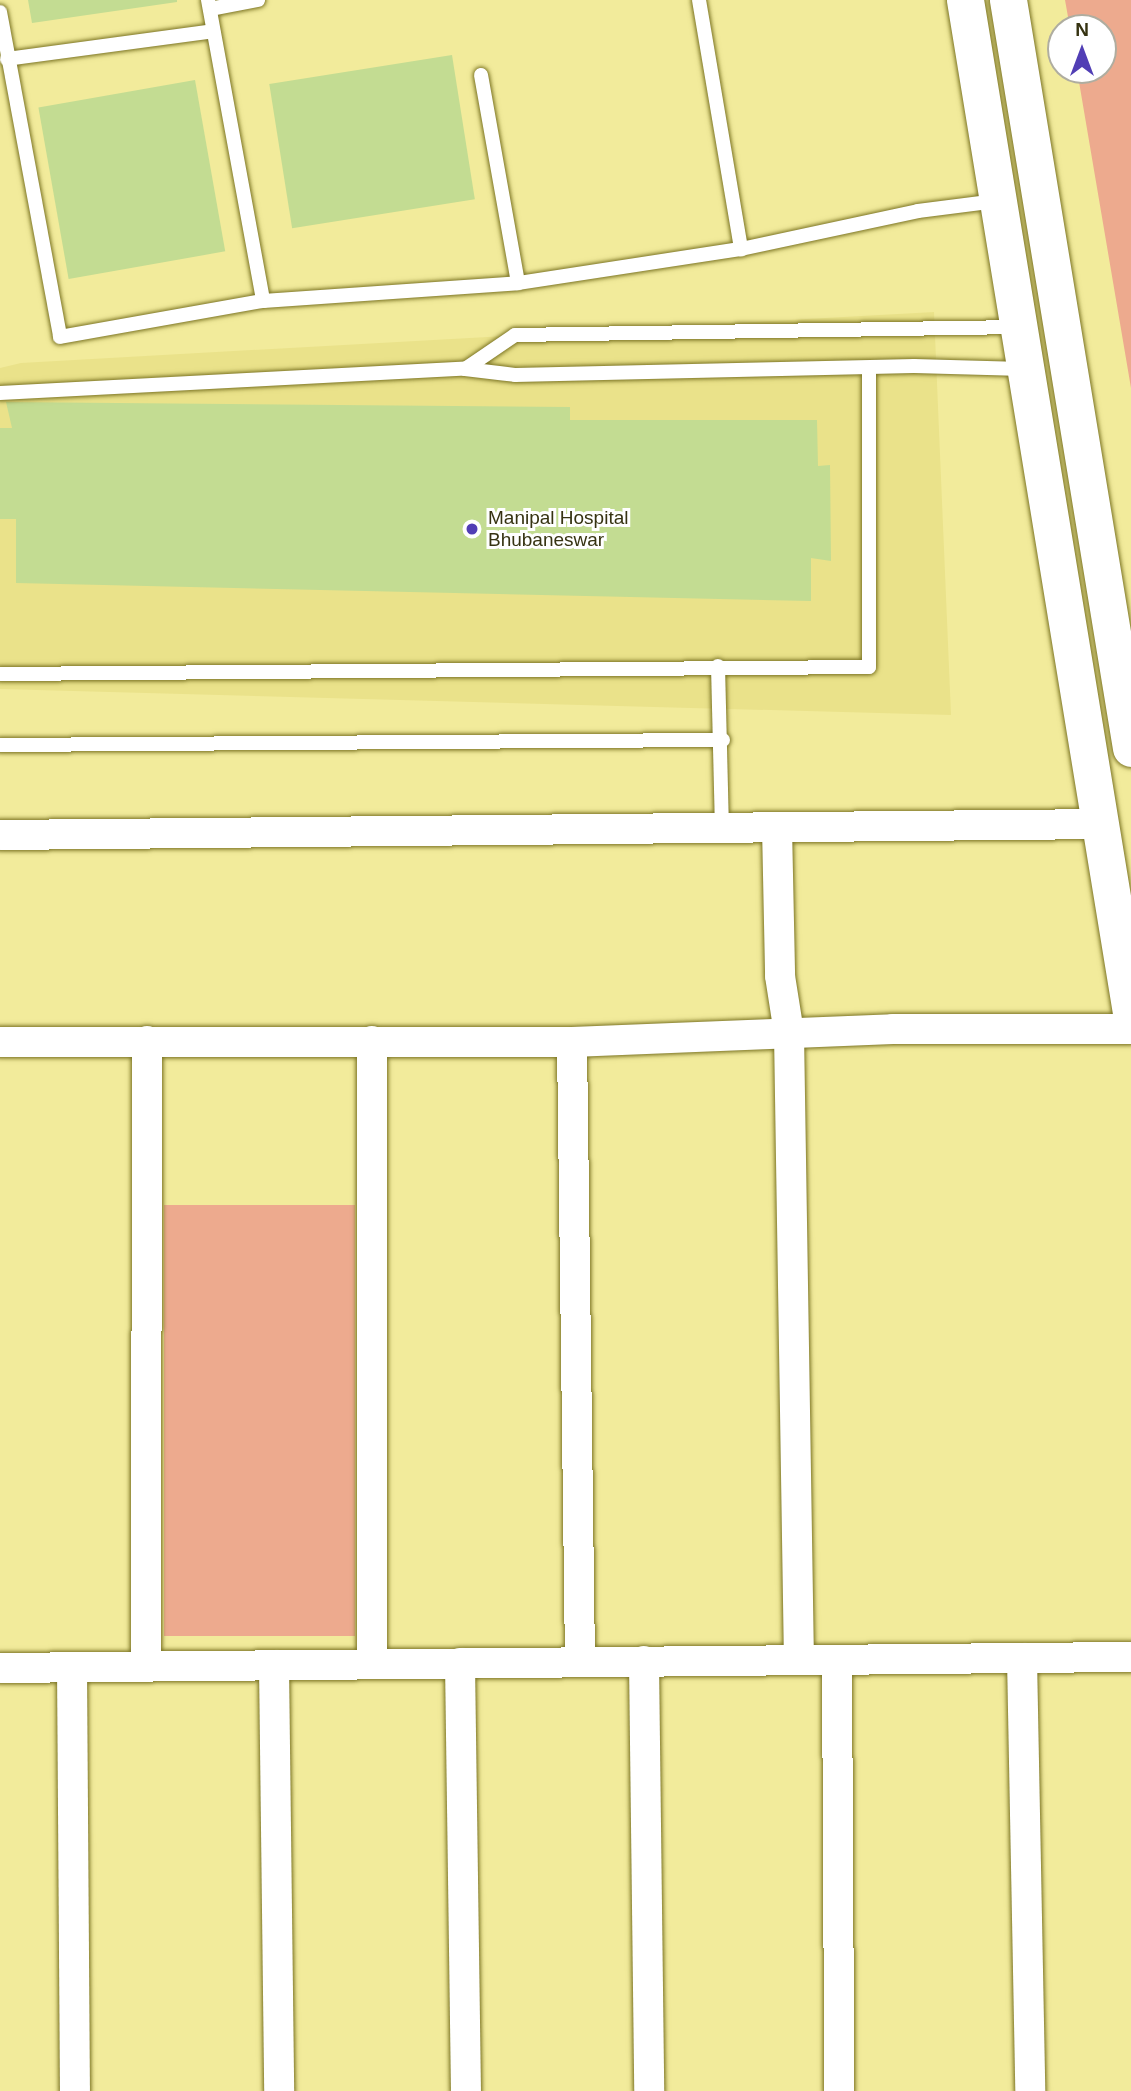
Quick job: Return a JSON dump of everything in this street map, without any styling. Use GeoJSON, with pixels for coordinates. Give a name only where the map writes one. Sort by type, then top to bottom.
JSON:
{"type":"FeatureCollection","features":[{"type":"Feature","properties":{"kind":"street"},"geometry":{"type":"LineString","coordinates":[[965,0],[1131,1013]]}},
{"type":"Feature","properties":{"kind":"street"},"geometry":{"type":"LineString","coordinates":[[1008,0],[1131,748]]}},
{"type":"Feature","properties":{"kind":"street"},"geometry":{"type":"LineString","coordinates":[[1033,416],[1075,411]]}},
{"type":"Feature","properties":{"kind":"street"},"geometry":{"type":"LineString","coordinates":[[0,835],[1100,824]]}},
{"type":"Feature","properties":{"kind":"street"},"geometry":{"type":"LineString","coordinates":[[777,827],[780,976],[789,1032],[799,1660]]}},
{"type":"Feature","properties":{"kind":"street"},"geometry":{"type":"LineString","coordinates":[[0,1042],[572,1042],[789,1032],[1131,1029]]}},
{"type":"Feature","properties":{"kind":"street"},"geometry":{"type":"LineString","coordinates":[[146,1041],[146,1666]]}},
{"type":"Feature","properties":{"kind":"street"},"geometry":{"type":"LineString","coordinates":[[372,1041],[372,1664]]}},
{"type":"Feature","properties":{"kind":"street"},"geometry":{"type":"LineString","coordinates":[[572,1042],[580,1662]]}},
{"type":"Feature","properties":{"kind":"street"},"geometry":{"type":"LineString","coordinates":[[0,1668],[1131,1657]]}},
{"type":"Feature","properties":{"kind":"street"},"geometry":{"type":"LineString","coordinates":[[1022,1658],[1030,2091]]}},
{"type":"Feature","properties":{"kind":"street"},"geometry":{"type":"LineString","coordinates":[[837,1660],[839,2091]]}},
{"type":"Feature","properties":{"kind":"street"},"geometry":{"type":"LineString","coordinates":[[644,1661],[649,2091]]}},
{"type":"Feature","properties":{"kind":"street"},"geometry":{"type":"LineString","coordinates":[[460,1663],[466,2091]]}},
{"type":"Feature","properties":{"kind":"street"},"geometry":{"type":"LineString","coordinates":[[275,1665],[279,2091]]}},
{"type":"Feature","properties":{"kind":"street"},"geometry":{"type":"LineString","coordinates":[[72,1667],[75,2091]]}},
{"type":"Feature","properties":{"kind":"lane"},"geometry":{"type":"LineString","coordinates":[[258,0],[209,4],[263,301]]}},
{"type":"Feature","properties":{"kind":"lane"},"geometry":{"type":"LineString","coordinates":[[699,0],[741,249]]}},
{"type":"Feature","properties":{"kind":"lane"},"geometry":{"type":"LineString","coordinates":[[0,12],[60,337],[263,301],[517,283],[741,249],[918,211],[998,201]]}},
{"type":"Feature","properties":{"kind":"lane"},"geometry":{"type":"LineString","coordinates":[[7,59],[214,31]]}},
{"type":"Feature","properties":{"kind":"lane"},"geometry":{"type":"LineString","coordinates":[[481,75],[517,283]]}},
{"type":"Feature","properties":{"kind":"lane"},"geometry":{"type":"LineString","coordinates":[[465,369],[515,335],[1018,327]]}},
{"type":"Feature","properties":{"kind":"lane"},"geometry":{"type":"LineString","coordinates":[[0,393],[465,369],[515,375],[869,368],[1025,369]]}},
{"type":"Feature","properties":{"kind":"lane"},"geometry":{"type":"LineString","coordinates":[[0,674],[718,666],[869,667],[869,368]]}},
{"type":"Feature","properties":{"kind":"lane"},"geometry":{"type":"LineString","coordinates":[[718,666],[723,740],[722,827]]}},
{"type":"Feature","properties":{"kind":"lane"},"geometry":{"type":"LineString","coordinates":[[0,745],[723,740]]}},
{"type":"Feature","properties":{"kind":"shaded area"},"geometry":{"type":"Polygon","coordinates":[[[1065,0],[1131,0],[1131,388],[1079,84],[1117,84],[1117,14],[1068,14],[1065,0]]]}},
{"type":"Feature","properties":{"kind":"shaded area","name":"Manipal Hospital Bhubaneswar"},"geometry":{"type":"Polygon","coordinates":[[[934,312],[951,715],[0,689],[0,368],[21,363],[934,312]]]}},
{"type":"Feature","properties":{"kind":"shaded area"},"geometry":{"type":"Polygon","coordinates":[[[164,1205],[355,1205],[355,1636],[164,1636],[164,1205]]]}},
{"type":"Feature","properties":{"kind":"building"},"geometry":{"type":"Polygon","coordinates":[[[28,0],[177,0],[177,2],[32,23],[28,0]]]}},
{"type":"Feature","properties":{"kind":"building"},"geometry":{"type":"Polygon","coordinates":[[[452,55],[475,199],[292,228],[269,84],[452,55]]]}},
{"type":"Feature","properties":{"kind":"building"},"geometry":{"type":"Polygon","coordinates":[[[195,80],[225,251],[69,279],[38,108],[195,80]]]}},
{"type":"Feature","properties":{"kind":"building"},"geometry":{"type":"Polygon","coordinates":[[[6,402],[570,407],[570,420],[817,420],[818,466],[830,465],[831,561],[811,558],[811,601],[16,583],[16,519],[0,519],[0,428],[12,428],[6,402]]]}},
{"type":"Feature","properties":{"kind":"place","name":"Manipal Hospital Bhubaneswar"},"geometry":{"type":"Point","coordinates":[472,529]}}]}
